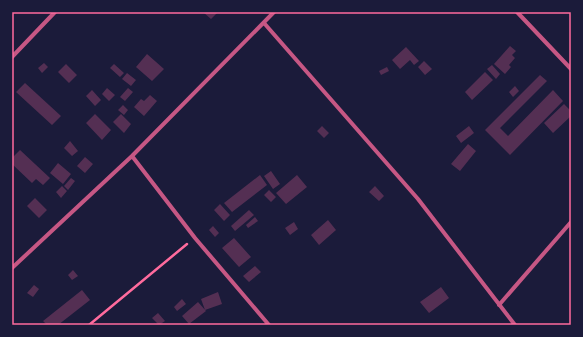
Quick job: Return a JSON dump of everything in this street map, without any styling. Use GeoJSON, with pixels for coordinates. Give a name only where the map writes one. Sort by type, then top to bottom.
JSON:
{"type":"FeatureCollection","features":[{"type":"Feature","properties":{"kind":"street"},"geometry":{"type":"LineString","coordinates":[[12,57],[55,12]]}},
{"type":"Feature","properties":{"kind":"street"},"geometry":{"type":"LineString","coordinates":[[12,268],[132,156],[274,12]]}},
{"type":"Feature","properties":{"kind":"street"},"geometry":{"type":"LineString","coordinates":[[517,12],[571,69]]}},
{"type":"Feature","properties":{"kind":"street"},"geometry":{"type":"LineString","coordinates":[[264,23],[418,200],[515,325]]}},
{"type":"Feature","properties":{"kind":"street"},"geometry":{"type":"LineString","coordinates":[[132,156],[195,238],[269,325]]}},
{"type":"Feature","properties":{"kind":"street"},"geometry":{"type":"LineString","coordinates":[[499,305],[571,222]]}},
{"type":"Feature","properties":{"kind":"path"},"geometry":{"type":"LineString","coordinates":[[89,325],[195,238]]}},
{"type":"Feature","properties":{"kind":"building"},"geometry":{"type":"Polygon","coordinates":[[[203,12],[218,12],[211,19],[203,12]]]}},
{"type":"Feature","properties":{"kind":"building"},"geometry":{"type":"Polygon","coordinates":[[[510,46],[516,51],[512,55],[515,58],[509,65],[511,67],[505,74],[494,64],[510,46]]]}},
{"type":"Feature","properties":{"kind":"building"},"geometry":{"type":"Polygon","coordinates":[[[406,47],[419,61],[414,65],[410,60],[400,69],[392,60],[406,47]]]}},
{"type":"Feature","properties":{"kind":"building"},"geometry":{"type":"Polygon","coordinates":[[[147,54],[164,69],[152,81],[136,67],[147,54]]]}},
{"type":"Feature","properties":{"kind":"building"},"geometry":{"type":"Polygon","coordinates":[[[424,61],[432,69],[425,75],[418,67],[424,61]]]}},
{"type":"Feature","properties":{"kind":"building"},"geometry":{"type":"Polygon","coordinates":[[[44,63],[48,67],[42,73],[38,68],[44,63]]]}},
{"type":"Feature","properties":{"kind":"building"},"geometry":{"type":"Polygon","coordinates":[[[66,64],[77,75],[69,83],[58,72],[66,64]]]}},
{"type":"Feature","properties":{"kind":"building"},"geometry":{"type":"Polygon","coordinates":[[[114,64],[124,73],[120,77],[110,68],[114,64]]]}},
{"type":"Feature","properties":{"kind":"building"},"geometry":{"type":"Polygon","coordinates":[[[492,65],[500,74],[496,79],[487,69],[492,65]]]}},
{"type":"Feature","properties":{"kind":"building"},"geometry":{"type":"Polygon","coordinates":[[[387,67],[389,71],[381,75],[379,71],[387,67]]]}},
{"type":"Feature","properties":{"kind":"building"},"geometry":{"type":"Polygon","coordinates":[[[485,72],[493,80],[472,100],[465,92],[485,72]]]}},
{"type":"Feature","properties":{"kind":"building"},"geometry":{"type":"Polygon","coordinates":[[[127,73],[136,80],[131,86],[122,79],[127,73]]]}},
{"type":"Feature","properties":{"kind":"building"},"geometry":{"type":"Polygon","coordinates":[[[540,75],[547,81],[500,128],[508,136],[553,90],[563,101],[510,155],[485,130],[540,75]]]}},
{"type":"Feature","properties":{"kind":"building"},"geometry":{"type":"Polygon","coordinates":[[[25,83],[61,116],[52,125],[16,92],[25,83]]]}},
{"type":"Feature","properties":{"kind":"building"},"geometry":{"type":"Polygon","coordinates":[[[515,86],[519,91],[513,97],[509,92],[515,86]]]}},
{"type":"Feature","properties":{"kind":"building"},"geometry":{"type":"Polygon","coordinates":[[[107,88],[115,95],[109,101],[102,94],[107,88]]]}},
{"type":"Feature","properties":{"kind":"building"},"geometry":{"type":"Polygon","coordinates":[[[128,88],[133,92],[125,101],[120,97],[128,88]]]}},
{"type":"Feature","properties":{"kind":"building"},"geometry":{"type":"Polygon","coordinates":[[[92,90],[101,100],[95,106],[86,96],[92,90]]]}},
{"type":"Feature","properties":{"kind":"building"},"geometry":{"type":"Polygon","coordinates":[[[150,95],[157,101],[144,116],[134,107],[141,99],[144,101],[150,95]]]}},
{"type":"Feature","properties":{"kind":"building"},"geometry":{"type":"Polygon","coordinates":[[[564,104],[571,111],[571,116],[553,133],[544,123],[564,104]]]}},
{"type":"Feature","properties":{"kind":"building"},"geometry":{"type":"Polygon","coordinates":[[[123,105],[128,110],[124,115],[118,110],[123,105]]]}},
{"type":"Feature","properties":{"kind":"building"},"geometry":{"type":"Polygon","coordinates":[[[95,114],[111,130],[102,140],[86,123],[95,114]]]}},
{"type":"Feature","properties":{"kind":"building"},"geometry":{"type":"Polygon","coordinates":[[[121,114],[131,124],[124,133],[113,122],[121,114]]]}},
{"type":"Feature","properties":{"kind":"building"},"geometry":{"type":"Polygon","coordinates":[[[322,126],[329,133],[324,138],[317,131],[322,126]]]}},
{"type":"Feature","properties":{"kind":"building"},"geometry":{"type":"Polygon","coordinates":[[[469,126],[474,133],[461,143],[456,136],[469,126]]]}},
{"type":"Feature","properties":{"kind":"building"},"geometry":{"type":"Polygon","coordinates":[[[70,141],[78,151],[72,156],[64,148],[70,141]]]}},
{"type":"Feature","properties":{"kind":"building"},"geometry":{"type":"Polygon","coordinates":[[[468,144],[476,151],[460,171],[451,164],[468,144]]]}},
{"type":"Feature","properties":{"kind":"building"},"geometry":{"type":"Polygon","coordinates":[[[20,150],[50,178],[43,185],[36,179],[32,183],[12,164],[12,158],[20,150]]]}},
{"type":"Feature","properties":{"kind":"building"},"geometry":{"type":"Polygon","coordinates":[[[85,157],[93,164],[85,173],[77,166],[85,157]]]}},
{"type":"Feature","properties":{"kind":"building"},"geometry":{"type":"Polygon","coordinates":[[[58,163],[71,174],[63,184],[50,173],[58,163]]]}},
{"type":"Feature","properties":{"kind":"building"},"geometry":{"type":"Polygon","coordinates":[[[271,171],[280,184],[273,189],[264,176],[271,171]]]}},
{"type":"Feature","properties":{"kind":"building"},"geometry":{"type":"Polygon","coordinates":[[[260,175],[267,185],[232,212],[224,203],[260,175]]]}},
{"type":"Feature","properties":{"kind":"building"},"geometry":{"type":"Polygon","coordinates":[[[297,175],[307,187],[286,204],[276,193],[297,175]]]}},
{"type":"Feature","properties":{"kind":"building"},"geometry":{"type":"Polygon","coordinates":[[[71,178],[75,181],[68,190],[64,186],[71,178]]]}},
{"type":"Feature","properties":{"kind":"building"},"geometry":{"type":"Polygon","coordinates":[[[62,186],[67,191],[61,198],[56,192],[62,186]]]}},
{"type":"Feature","properties":{"kind":"building"},"geometry":{"type":"Polygon","coordinates":[[[375,186],[384,196],[379,201],[369,192],[375,186]]]}},
{"type":"Feature","properties":{"kind":"building"},"geometry":{"type":"Polygon","coordinates":[[[269,190],[276,197],[271,202],[264,195],[269,190]]]}},
{"type":"Feature","properties":{"kind":"building"},"geometry":{"type":"Polygon","coordinates":[[[35,198],[47,210],[39,218],[27,206],[35,198]]]}},
{"type":"Feature","properties":{"kind":"building"},"geometry":{"type":"Polygon","coordinates":[[[220,204],[230,215],[224,221],[214,210],[220,204]]]}},
{"type":"Feature","properties":{"kind":"building"},"geometry":{"type":"Polygon","coordinates":[[[249,210],[254,215],[235,231],[231,226],[249,210]]]}},
{"type":"Feature","properties":{"kind":"building"},"geometry":{"type":"Polygon","coordinates":[[[255,217],[258,221],[248,228],[246,225],[255,217]]]}},
{"type":"Feature","properties":{"kind":"building"},"geometry":{"type":"Polygon","coordinates":[[[328,220],[336,230],[319,245],[311,235],[328,220]]]}},
{"type":"Feature","properties":{"kind":"building"},"geometry":{"type":"Polygon","coordinates":[[[294,222],[298,229],[290,235],[285,228],[294,222]]]}},
{"type":"Feature","properties":{"kind":"building"},"geometry":{"type":"Polygon","coordinates":[[[213,226],[219,233],[215,237],[209,230],[213,226]]]}},
{"type":"Feature","properties":{"kind":"building"},"geometry":{"type":"Polygon","coordinates":[[[234,238],[251,257],[239,267],[222,248],[234,238]]]}},
{"type":"Feature","properties":{"kind":"building"},"geometry":{"type":"Polygon","coordinates":[[[255,266],[261,272],[249,282],[243,276],[255,266]]]}},
{"type":"Feature","properties":{"kind":"building"},"geometry":{"type":"Polygon","coordinates":[[[73,270],[78,276],[72,280],[68,275],[73,270]]]}},
{"type":"Feature","properties":{"kind":"building"},"geometry":{"type":"Polygon","coordinates":[[[34,285],[39,289],[33,297],[27,293],[34,285]]]}},
{"type":"Feature","properties":{"kind":"building"},"geometry":{"type":"Polygon","coordinates":[[[441,287],[449,298],[429,313],[420,302],[441,287]]]}},
{"type":"Feature","properties":{"kind":"building"},"geometry":{"type":"Polygon","coordinates":[[[82,290],[90,300],[58,325],[47,325],[43,321],[82,290]]]}},
{"type":"Feature","properties":{"kind":"building"},"geometry":{"type":"Polygon","coordinates":[[[218,292],[222,304],[205,310],[201,299],[218,292]]]}},
{"type":"Feature","properties":{"kind":"building"},"geometry":{"type":"Polygon","coordinates":[[[182,299],[186,304],[177,311],[174,307],[182,299]]]}},
{"type":"Feature","properties":{"kind":"building"},"geometry":{"type":"Polygon","coordinates":[[[198,302],[206,311],[189,324],[182,316],[198,302]]]}},
{"type":"Feature","properties":{"kind":"building"},"geometry":{"type":"Polygon","coordinates":[[[158,313],[165,321],[159,325],[152,318],[158,313]]]}}]}
